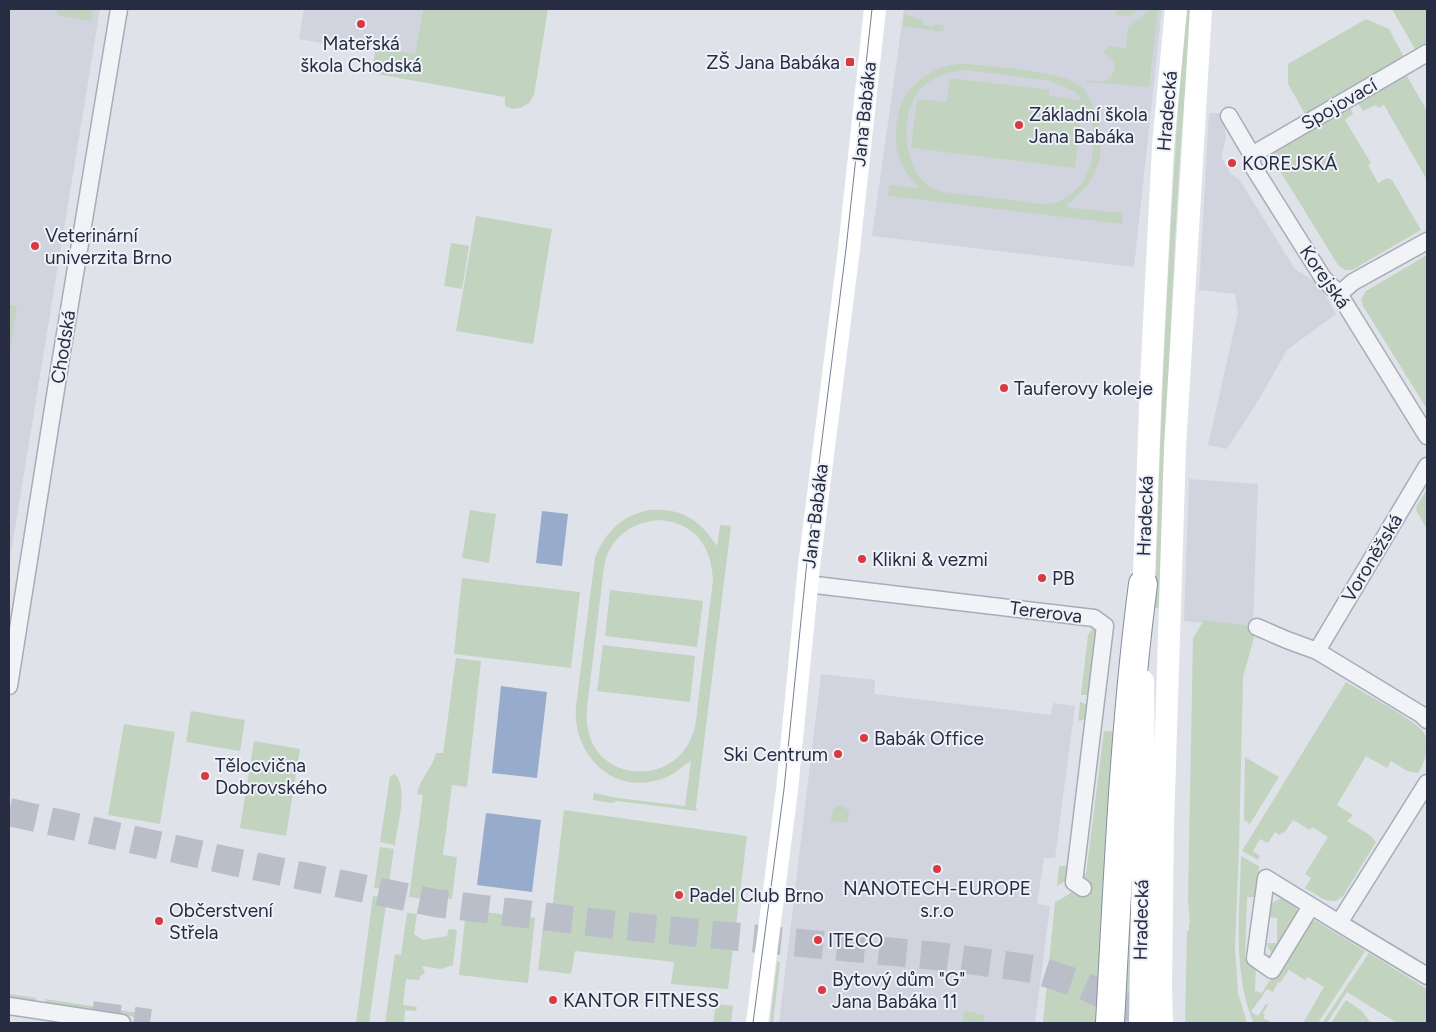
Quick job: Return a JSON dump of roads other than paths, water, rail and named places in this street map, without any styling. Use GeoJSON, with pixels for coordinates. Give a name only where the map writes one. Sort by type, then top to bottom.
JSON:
{"type":"FeatureCollection","features":[{"type":"Feature","properties":{"kind":"highway"},"geometry":{"type":"LineString","coordinates":[[1110,1023],[1127,733],[1133,660],[1143,584]]}},
{"type":"Feature","properties":{"kind":"main road","name":"Jana Babáka"},"geometry":{"type":"LineString","coordinates":[[756,1023],[787,790],[807,584],[849,250],[875,9]]}},
{"type":"Feature","properties":{"kind":"main road","name":"Hradecká"},"geometry":{"type":"LineString","coordinates":[[1140,1023],[1144,801],[1143,584],[1163,146],[1176,9]]}},
{"type":"Feature","properties":{"kind":"main road","name":"Hradecká"},"geometry":{"type":"LineString","coordinates":[[1162,1023],[1163,836],[1174,448],[1201,9]]}},
{"type":"Feature","properties":{"kind":"street","name":"Chodská"},"geometry":{"type":"LineString","coordinates":[[9,686],[119,9]]}},
{"type":"Feature","properties":{"kind":"street","name":"Spojovací"},"geometry":{"type":"LineString","coordinates":[[1252,155],[1427,52]]}},
{"type":"Feature","properties":{"kind":"street","name":"Korejská"},"geometry":{"type":"LineString","coordinates":[[1229,116],[1252,155],[1252,165],[1282,214],[1323,278],[1339,294],[1427,436]]}},
{"type":"Feature","properties":{"kind":"street"},"geometry":{"type":"LineString","coordinates":[[1339,294],[1352,282],[1427,241]]}},
{"type":"Feature","properties":{"kind":"street","name":"Voroněžská"},"geometry":{"type":"LineString","coordinates":[[1317,650],[1427,466]]}},
{"type":"Feature","properties":{"kind":"street","name":"Tererova"},"geometry":{"type":"LineString","coordinates":[[807,584],[1094,618],[1105,626],[1074,882],[1082,888]]}},
{"type":"Feature","properties":{"kind":"street"},"geometry":{"type":"LineString","coordinates":[[1257,627],[1317,650],[1422,715],[1427,720]]}},
{"type":"Feature","properties":{"kind":"street"},"geometry":{"type":"LineString","coordinates":[[1339,923],[1427,783]]}},
{"type":"Feature","properties":{"kind":"street"},"geometry":{"type":"LineString","coordinates":[[1312,906],[1272,970],[1255,958],[1266,878],[1312,906],[1339,923],[1427,976]]}},
{"type":"Feature","properties":{"kind":"street"},"geometry":{"type":"LineString","coordinates":[[9,1006],[122,1023]]}},
{"type":"Feature","properties":{"kind":"water"},"geometry":{"type":"Polygon","coordinates":[[[542,511],[568,514],[562,566],[536,563],[542,511]]]}},
{"type":"Feature","properties":{"kind":"water"},"geometry":{"type":"Polygon","coordinates":[[[501,686],[547,692],[537,778],[492,773],[501,686]]]}},
{"type":"Feature","properties":{"kind":"water"},"geometry":{"type":"Polygon","coordinates":[[[486,813],[541,820],[532,892],[477,885],[486,813]]]}},
{"type":"Feature","properties":{"kind":"tunnel"},"geometry":{"type":"LineString","coordinates":[[9,812],[234,862],[435,903],[615,925],[946,957],[1033,969],[1077,983],[1129,1006],[1160,1023]]}},
{"type":"Feature","properties":{"kind":"tunnel"},"geometry":{"type":"LineString","coordinates":[[92,1015],[150,1023]]}},
{"type":"Feature","properties":{"kind":"tram line"},"geometry":{"type":"LineString","coordinates":[[753,1023],[784,789],[808,551],[846,249],[872,9]]}},
{"type":"Feature","properties":{"kind":"place","name":"Mateřská škola Chodská"},"geometry":{"type":"Point","coordinates":[361,24]}},
{"type":"Feature","properties":{"kind":"place","name":"ZŠ Jana Babáka"},"geometry":{"type":"Point","coordinates":[850,62]}},
{"type":"Feature","properties":{"kind":"place","name":"Základní škola Jana Babáka"},"geometry":{"type":"Point","coordinates":[1019,125]}},
{"type":"Feature","properties":{"kind":"place","name":"KOREJSKÁ"},"geometry":{"type":"Point","coordinates":[1232,163]}},
{"type":"Feature","properties":{"kind":"place","name":"Veterinární univerzita Brno"},"geometry":{"type":"Point","coordinates":[35,246]}},
{"type":"Feature","properties":{"kind":"place","name":"Tauferovy koleje"},"geometry":{"type":"Point","coordinates":[1004,388]}},
{"type":"Feature","properties":{"kind":"place","name":"Klikni & vezmi"},"geometry":{"type":"Point","coordinates":[862,559]}},
{"type":"Feature","properties":{"kind":"place","name":"PB"},"geometry":{"type":"Point","coordinates":[1042,578]}},
{"type":"Feature","properties":{"kind":"place","name":"Babák Office"},"geometry":{"type":"Point","coordinates":[864,738]}},
{"type":"Feature","properties":{"kind":"place","name":"Ski Centrum"},"geometry":{"type":"Point","coordinates":[838,754]}},
{"type":"Feature","properties":{"kind":"place","name":"Tělocvična Dobrovského"},"geometry":{"type":"Point","coordinates":[205,776]}},
{"type":"Feature","properties":{"kind":"place","name":"NANOTECH-EUROPE s.r.o"},"geometry":{"type":"Point","coordinates":[937,869]}},
{"type":"Feature","properties":{"kind":"place","name":"Padel Club Brno"},"geometry":{"type":"Point","coordinates":[679,895]}},
{"type":"Feature","properties":{"kind":"place","name":"Občerstvení Střela"},"geometry":{"type":"Point","coordinates":[159,921]}},
{"type":"Feature","properties":{"kind":"place","name":"ITECO"},"geometry":{"type":"Point","coordinates":[818,940]}},
{"type":"Feature","properties":{"kind":"place","name":"Bytový dům \"G\" Jana Babáka 11"},"geometry":{"type":"Point","coordinates":[822,990]}},
{"type":"Feature","properties":{"kind":"place","name":"KANTOR FITNESS"},"geometry":{"type":"Point","coordinates":[553,1000]}}]}
